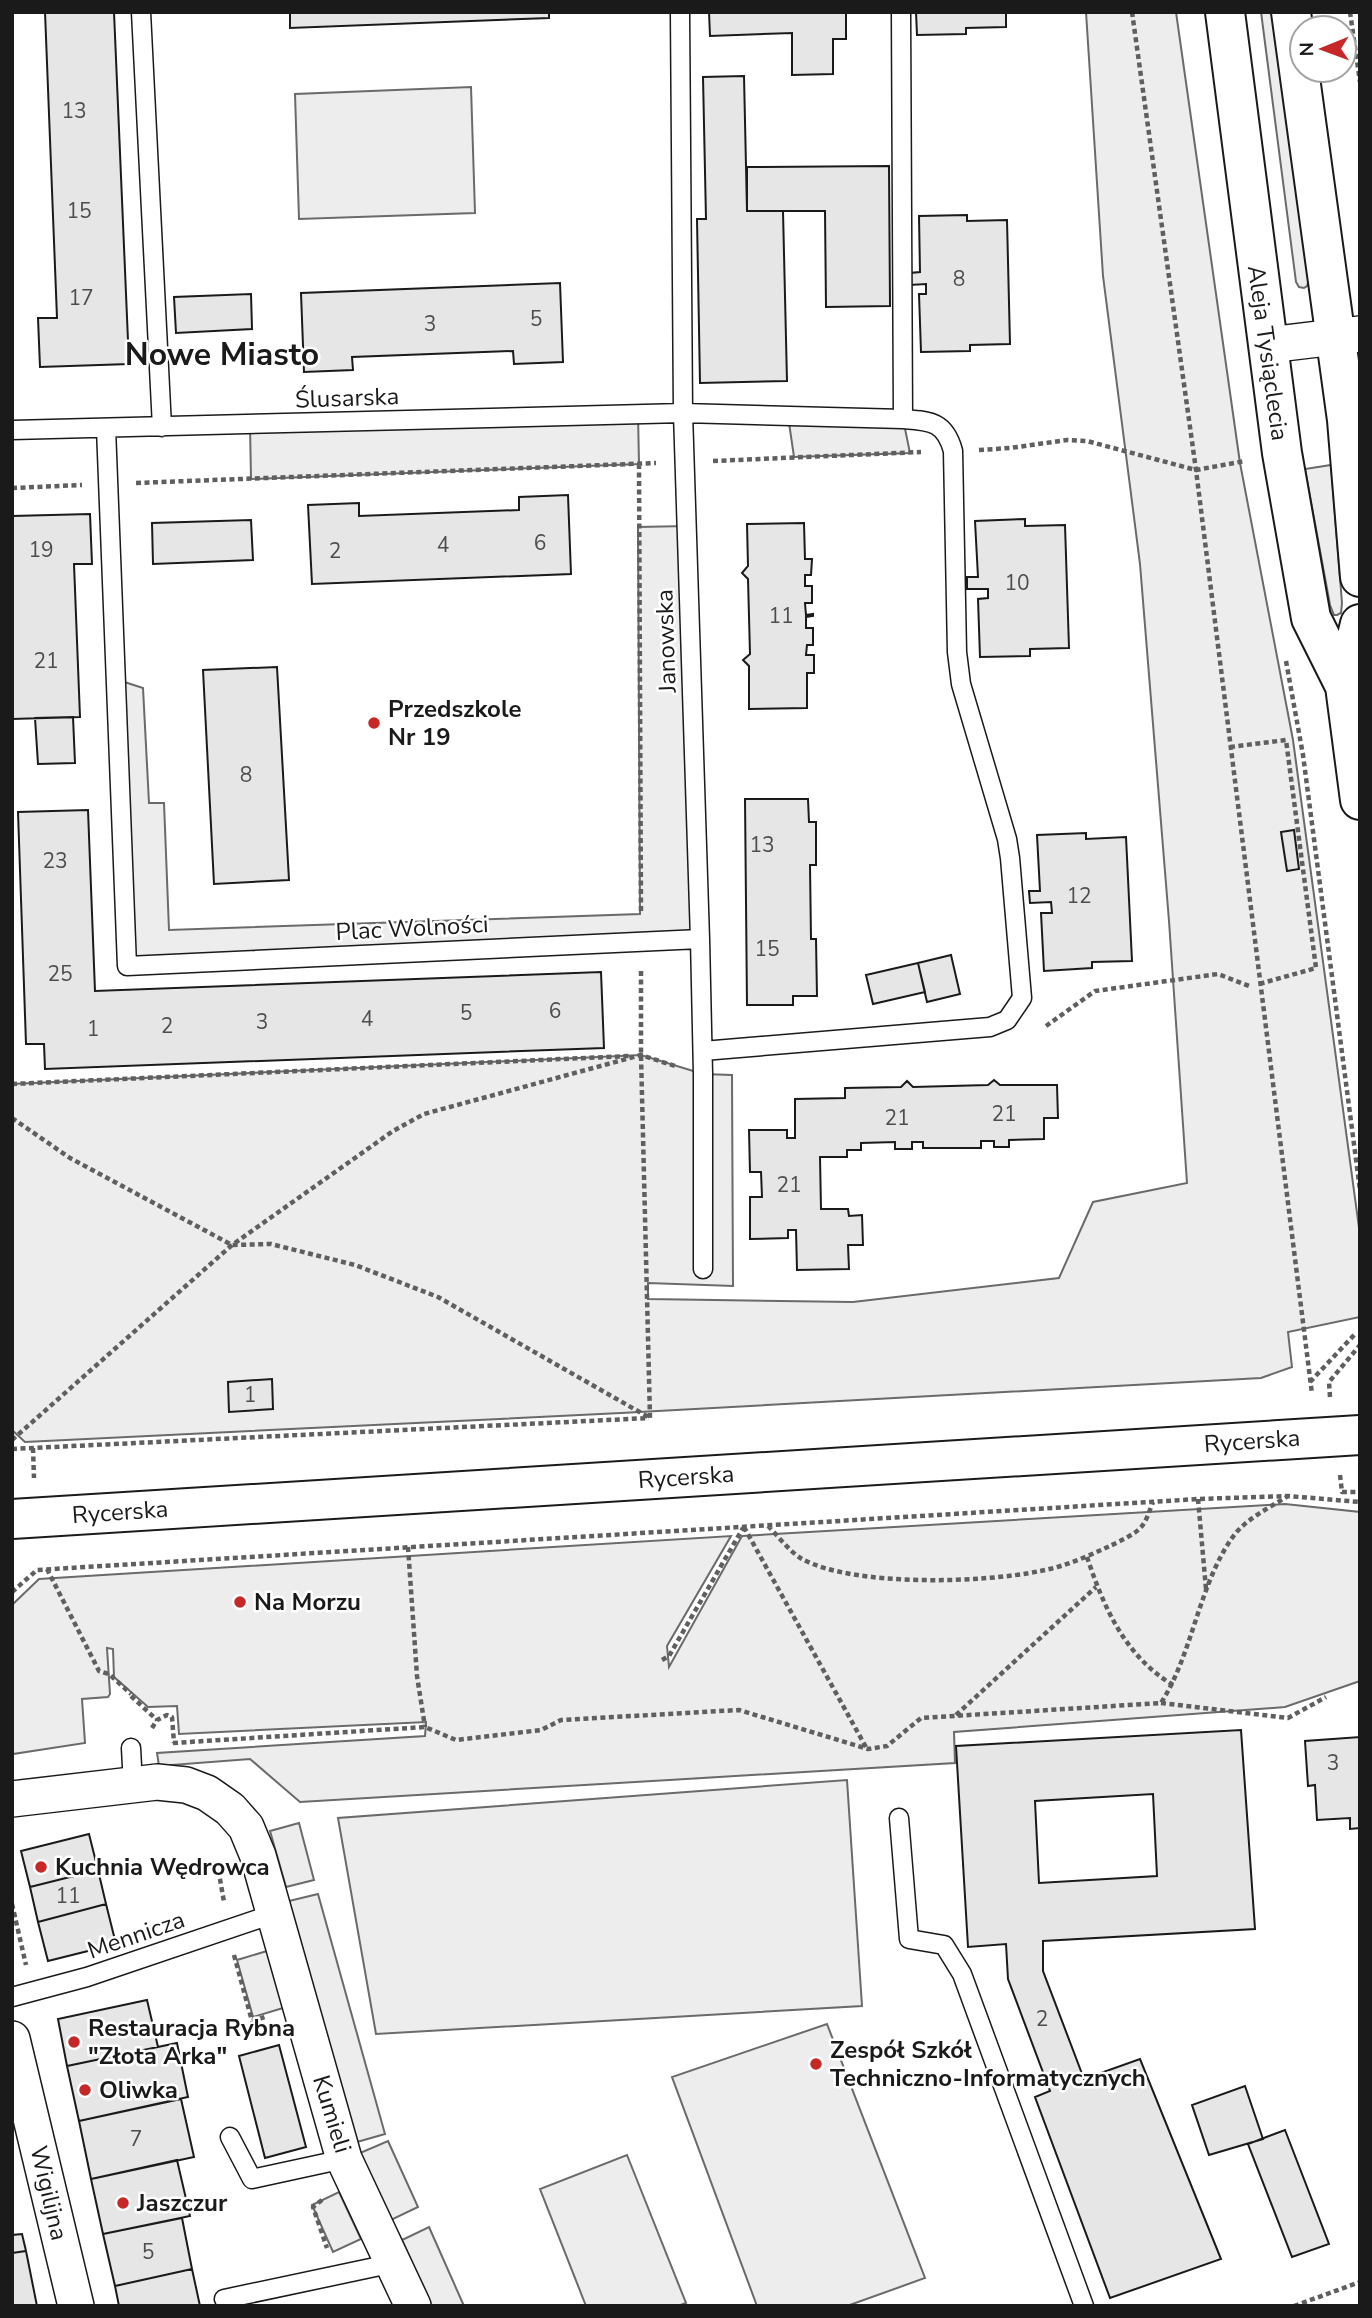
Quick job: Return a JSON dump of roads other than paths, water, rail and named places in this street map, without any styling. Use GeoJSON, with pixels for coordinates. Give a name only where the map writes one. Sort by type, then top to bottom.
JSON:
{"type":"FeatureCollection","features":[{"type":"Feature","properties":{"kind":"main road","name":"Aleja Tysiąclecia"},"geometry":{"type":"LineString","coordinates":[[1225,12],[1282,453],[1311,618],[1345,686],[1360,800]]}},
{"type":"Feature","properties":{"kind":"main road"},"geometry":{"type":"LineString","coordinates":[[1291,12],[1348,335],[1347,420],[1360,577]]}},
{"type":"Feature","properties":{"kind":"main road","name":"Aleja Tysiąclecia"},"geometry":{"type":"LineString","coordinates":[[1345,686],[1360,624]]}},
{"type":"Feature","properties":{"kind":"main road","name":"Rycerska"},"geometry":{"type":"LineString","coordinates":[[12,1519],[1360,1435]]}},
{"type":"Feature","properties":{"kind":"street"},"geometry":{"type":"LineString","coordinates":[[1268,345],[1348,335]]}},
{"type":"Feature","properties":{"kind":"street","name":"Kumieli"},"geometry":{"type":"LineString","coordinates":[[12,1799],[157,1782],[186,1785],[207,1793],[230,1809],[246,1826],[258,1856],[273,1914],[330,2162],[394,2263],[413,2306]]}},
{"type":"Feature","properties":{"kind":"street","name":"Wigilijna"},"geometry":{"type":"LineString","coordinates":[[12,2039],[76,2306]]}},
{"type":"Feature","properties":{"kind":"lane"},"geometry":{"type":"LineString","coordinates":[[141,12],[162,427]]}},
{"type":"Feature","properties":{"kind":"lane","name":"Janowska"},"geometry":{"type":"LineString","coordinates":[[680,12],[683,413],[703,1051],[703,1269]]}},
{"type":"Feature","properties":{"kind":"lane"},"geometry":{"type":"LineString","coordinates":[[901,12],[903,419]]}},
{"type":"Feature","properties":{"kind":"lane","name":"Ślusarska"},"geometry":{"type":"LineString","coordinates":[[12,430],[683,413],[903,419],[930,421],[937,425],[950,439],[953,451],[957,652],[961,684],[1007,839],[1022,998],[1007,1020],[990,1027],[703,1051]]}},
{"type":"Feature","properties":{"kind":"lane","name":"Plac Wolności"},"geometry":{"type":"LineString","coordinates":[[106,428],[127,966],[700,939]]}},
{"type":"Feature","properties":{"kind":"lane"},"geometry":{"type":"LineString","coordinates":[[131,1748],[133,1785]]}},
{"type":"Feature","properties":{"kind":"lane"},"geometry":{"type":"LineString","coordinates":[[899,1818],[909,1939],[944,1945],[962,1974],[1084,2306]]}},
{"type":"Feature","properties":{"kind":"lane","name":"Mennicza"},"geometry":{"type":"LineString","coordinates":[[12,1997],[87,1977],[273,1914]]}},
{"type":"Feature","properties":{"kind":"lane"},"geometry":{"type":"LineString","coordinates":[[230,2137],[252,2179],[330,2162]]}},
{"type":"Feature","properties":{"kind":"lane"},"geometry":{"type":"LineString","coordinates":[[224,2299],[394,2263]]}},
{"type":"Feature","properties":{"kind":"place","name":"Przedszkole Nr 19"},"geometry":{"type":"Point","coordinates":[374,723]}},
{"type":"Feature","properties":{"kind":"place","name":"Na Morzu"},"geometry":{"type":"Point","coordinates":[240,1602]}},
{"type":"Feature","properties":{"kind":"place","name":"Kuchnia Wędrowca"},"geometry":{"type":"Point","coordinates":[41,1867]}},
{"type":"Feature","properties":{"kind":"place","name":"Restauracja Rybna \"Złota Arka\""},"geometry":{"type":"Point","coordinates":[74,2042]}},
{"type":"Feature","properties":{"kind":"place","name":"Zespół Szkół Techniczno-Informatycznych"},"geometry":{"type":"Point","coordinates":[816,2064]}},
{"type":"Feature","properties":{"kind":"place","name":"Oliwka"},"geometry":{"type":"Point","coordinates":[85,2090]}},
{"type":"Feature","properties":{"kind":"place","name":"Jaszczur"},"geometry":{"type":"Point","coordinates":[123,2203]}},
{"type":"Feature","properties":{"kind":"district","name":"Nowe Miasto"},"geometry":{"type":"Point","coordinates":[222,354]}}]}
